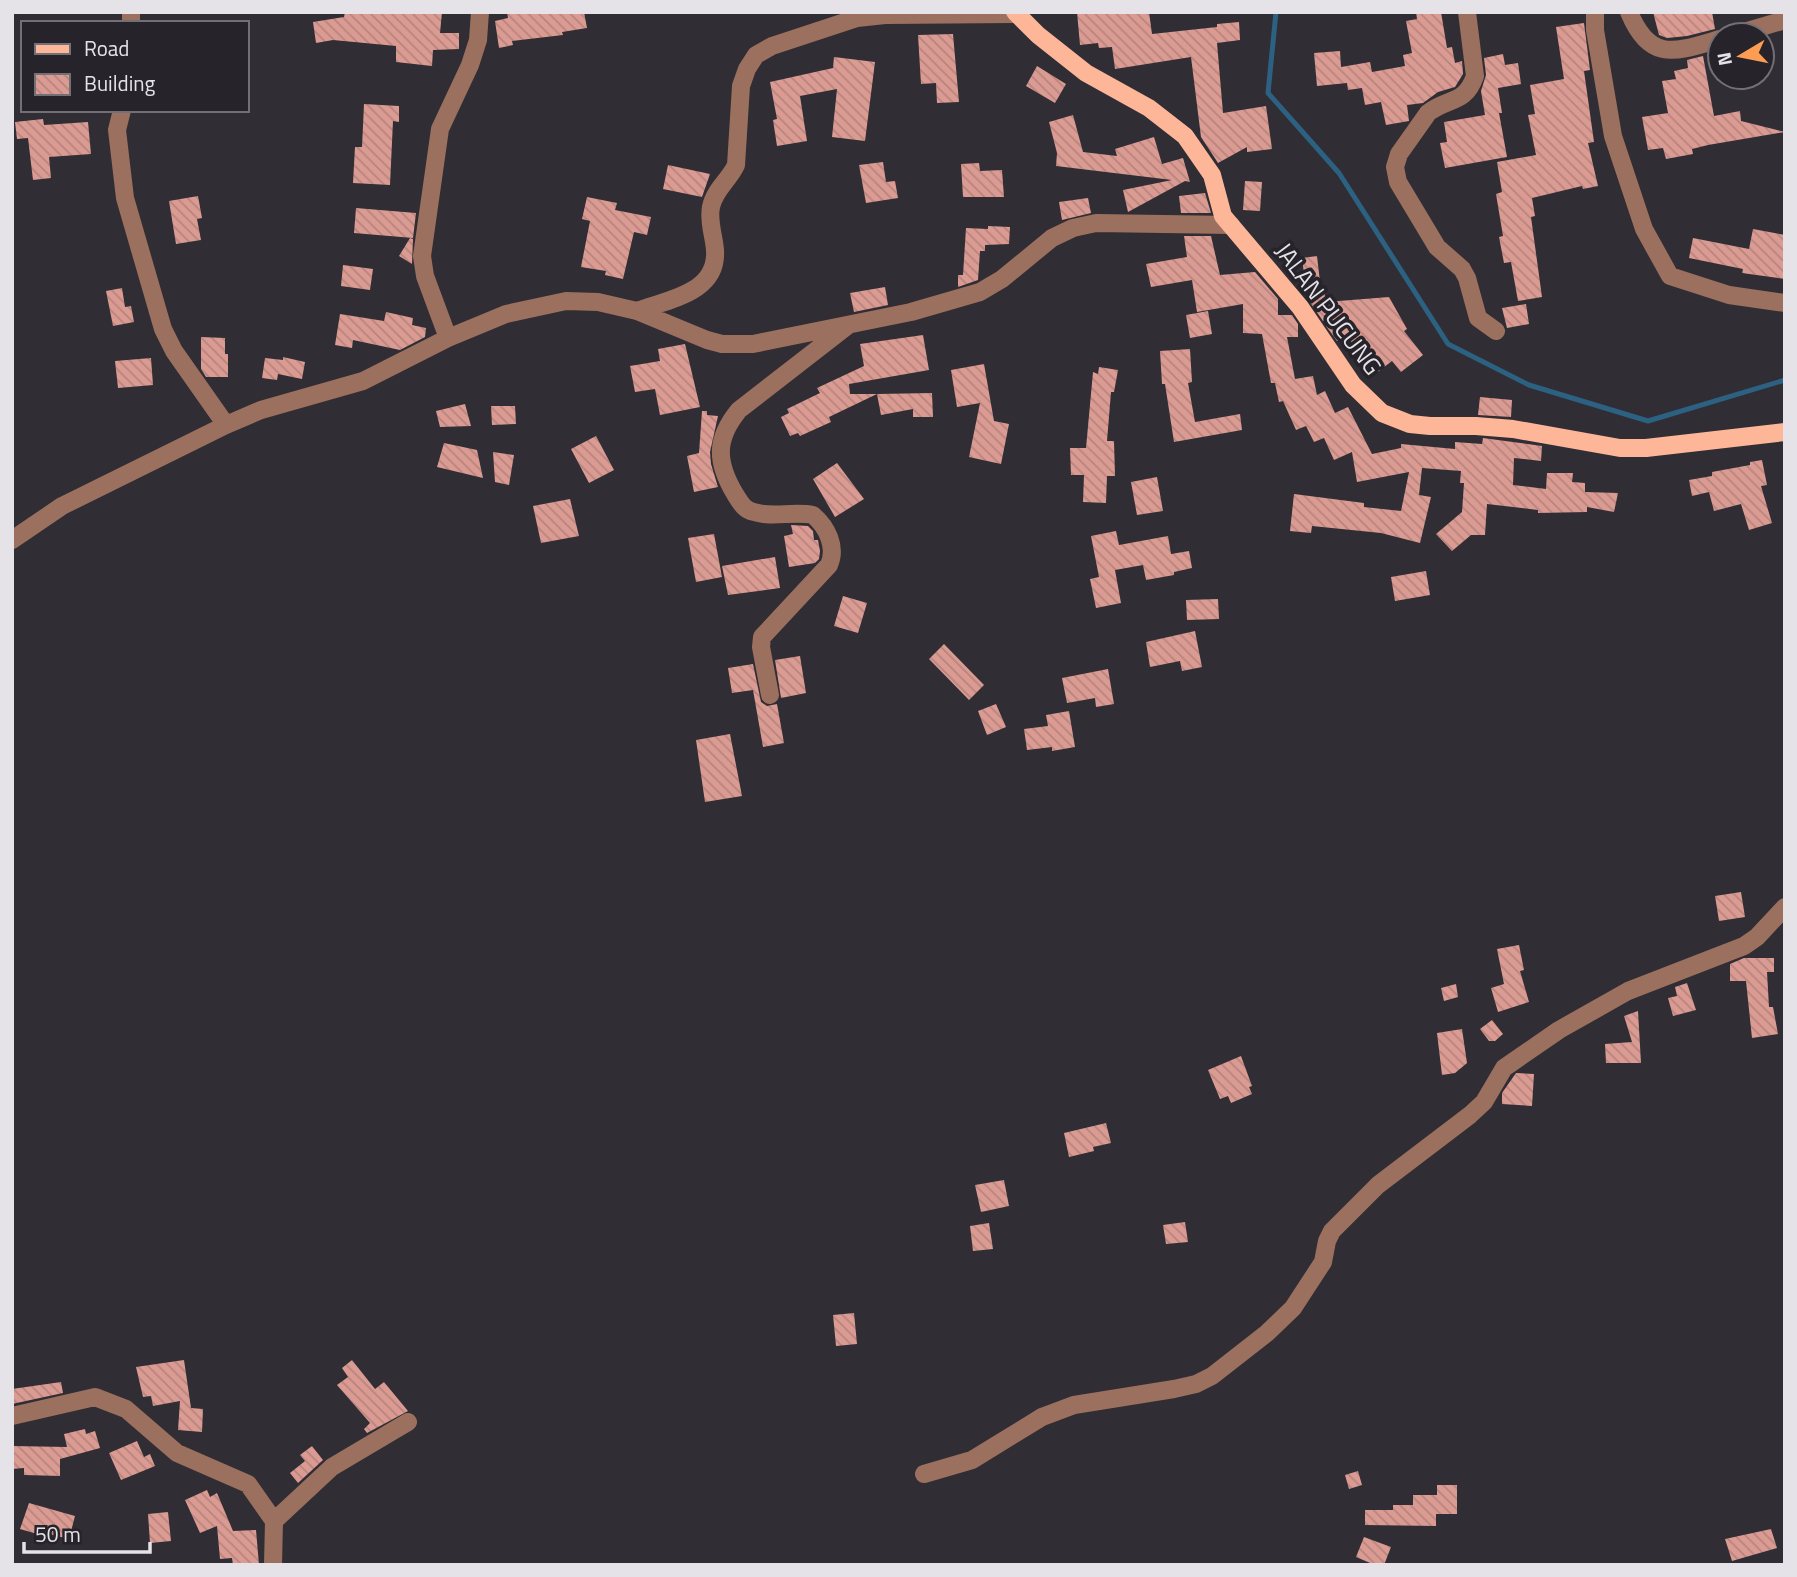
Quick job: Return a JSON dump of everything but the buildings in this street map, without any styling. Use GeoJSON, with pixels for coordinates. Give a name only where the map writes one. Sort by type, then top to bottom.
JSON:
{"type":"FeatureCollection","features":[{"type":"Feature","properties":{"kind":"main road","name":"JALAN PUCUNG"},"geometry":{"type":"LineString","coordinates":[[1016,13],[1086,73],[1149,108],[1185,136],[1209,169],[1221,211],[1300,307],[1353,385],[1382,413],[1396,419],[1430,426],[1513,429],[1620,448],[1646,448],[1785,432]]}},
{"type":"Feature","properties":{"kind":"street"},"geometry":{"type":"LineString","coordinates":[[448,338],[425,276],[422,256],[440,129],[470,65],[478,40],[480,12]]}},
{"type":"Feature","properties":{"kind":"street"},"geometry":{"type":"LineString","coordinates":[[1467,12],[1475,76],[1472,85],[1461,98],[1428,113],[1398,154],[1395,167],[1398,182],[1437,247],[1467,278],[1478,318],[1496,331]]}},
{"type":"Feature","properties":{"kind":"street"},"geometry":{"type":"LineString","coordinates":[[1595,12],[1595,30],[1613,136],[1644,229],[1670,276],[1729,295],[1785,303]]}},
{"type":"Feature","properties":{"kind":"street"},"geometry":{"type":"LineString","coordinates":[[1629,12],[1637,32],[1645,41],[1664,50],[1687,49],[1706,43]]}},
{"type":"Feature","properties":{"kind":"street"},"geometry":{"type":"LineString","coordinates":[[637,311],[696,289],[708,280],[714,269],[716,252],[711,205],[716,193],[733,173],[736,165],[741,86],[756,55],[772,46],[858,18],[885,15],[1016,13]]}},
{"type":"Feature","properties":{"kind":"street"},"geometry":{"type":"LineString","coordinates":[[122,112],[117,130],[125,198],[163,329],[174,351],[226,425]]}},
{"type":"Feature","properties":{"kind":"street"},"geometry":{"type":"LineString","coordinates":[[12,540],[62,506],[226,425],[261,410],[363,381],[448,338],[506,314],[566,301],[598,302],[637,311],[707,340],[722,344],[753,344],[911,312],[980,292],[1002,279],[1052,238],[1073,228],[1096,223],[1231,225]]}},
{"type":"Feature","properties":{"kind":"street"},"geometry":{"type":"LineString","coordinates":[[770,695],[761,647],[762,637],[829,565],[832,544],[820,521],[813,515],[757,513],[745,508],[725,477],[721,445],[729,422],[739,410],[849,325]]}},
{"type":"Feature","properties":{"kind":"street"},"geometry":{"type":"LineString","coordinates":[[925,1474],[972,1460],[1042,1417],[1059,1410],[1074,1405],[1196,1384],[1212,1376],[1280,1322],[1303,1296],[1323,1262],[1332,1231],[1378,1185],[1484,1102],[1504,1068],[1559,1030],[1628,991],[1744,946],[1757,937],[1785,907]]}},
{"type":"Feature","properties":{"kind":"street"},"geometry":{"type":"LineString","coordinates":[[12,1416],[95,1397],[126,1409],[177,1453],[248,1484],[274,1521],[273,1565]]}},
{"type":"Feature","properties":{"kind":"street"},"geometry":{"type":"LineString","coordinates":[[274,1521],[332,1467],[408,1422]]}},
{"type":"Feature","properties":{"kind":"waterway"},"geometry":{"type":"LineString","coordinates":[[1276,12],[1268,93],[1339,173],[1448,344],[1529,385],[1648,421],[1785,380]]}}]}
